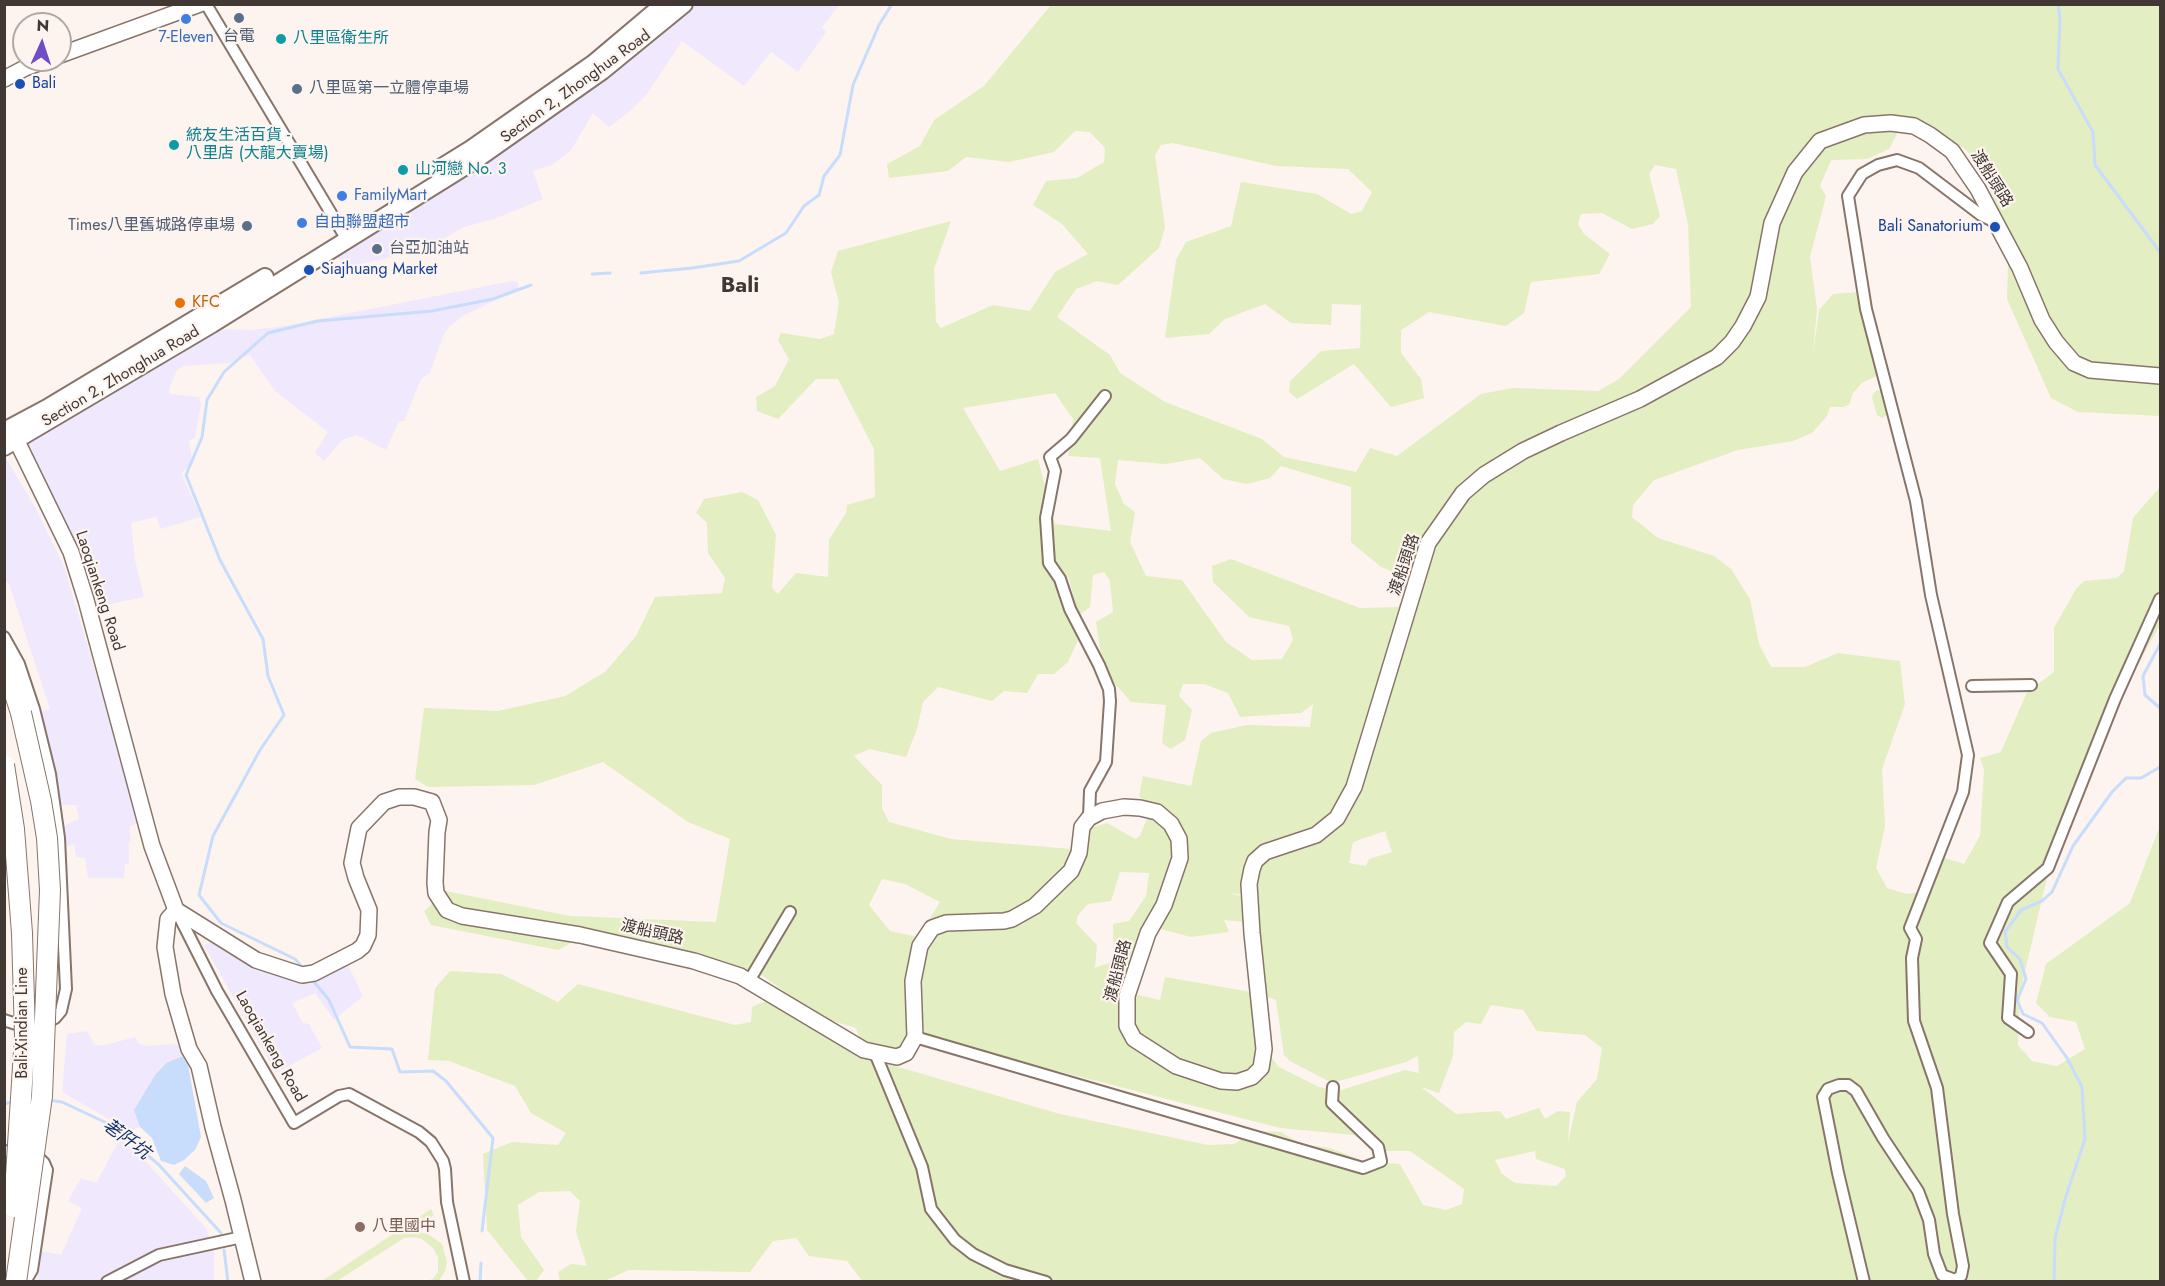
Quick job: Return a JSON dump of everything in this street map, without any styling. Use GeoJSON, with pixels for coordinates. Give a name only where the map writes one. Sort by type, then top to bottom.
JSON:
{"type":"FeatureCollection","features":[{"type":"Feature","properties":{"kind":"highway"},"geometry":{"type":"LineString","coordinates":[[4,660],[21,713],[41,801],[47,838],[50,890],[42,1096],[16,1281]]}},
{"type":"Feature","properties":{"kind":"highway","name":"Bali-Xindian Line"},"geometry":{"type":"LineString","coordinates":[[4,765],[14,830],[22,933],[25,1036],[15,1202],[6,1281]]}},
{"type":"Feature","properties":{"kind":"highway","name":"Bali-Xindian Line"},"geometry":{"type":"LineString","coordinates":[[4,878],[9,935],[12,1035],[7,1154]]}},
{"type":"Feature","properties":{"kind":"main road","name":"Section 2, Zhonghua Road"},"geometry":{"type":"LineString","coordinates":[[8,432],[212,324],[594,63],[664,4]]}},
{"type":"Feature","properties":{"kind":"main road","name":"Section 2, Zhonghua Road"},"geometry":{"type":"LineString","coordinates":[[344,235],[477,159],[602,72],[684,4]]}},
{"type":"Feature","properties":{"kind":"street"},"geometry":{"type":"LineString","coordinates":[[72,51],[200,4]]}},
{"type":"Feature","properties":{"kind":"street"},"geometry":{"type":"LineString","coordinates":[[206,4],[344,235]]}},
{"type":"Feature","properties":{"kind":"street"},"geometry":{"type":"LineString","coordinates":[[4,79],[17,72]]}},
{"type":"Feature","properties":{"kind":"street","name":"渡船頭路"},"geometry":{"type":"LineString","coordinates":[[1089,818],[1102,811],[1124,807],[1140,808],[1157,812],[1171,824],[1179,839],[1180,858],[1175,876],[1164,905],[1148,933],[1127,996],[1127,1026],[1134,1039],[1176,1066],[1221,1081],[1237,1082],[1252,1077],[1261,1068],[1264,1049],[1252,933],[1249,884],[1252,869],[1255,861],[1265,852],[1316,835],[1337,818],[1354,787],[1428,543],[1463,493],[1484,475],[1523,451],[1641,399],[1717,357],[1737,334],[1758,297],[1772,223],[1795,172],[1820,141],[1864,125],[1891,123],[1914,126],[1930,135],[1952,151],[1978,189],[2020,268],[2042,320],[2073,363],[2090,370],[2160,376]]}},
{"type":"Feature","properties":{"kind":"street"},"geometry":{"type":"LineString","coordinates":[[1864,1281],[1838,1173],[1823,1097],[1828,1089],[1839,1085],[1848,1085],[1856,1091],[1883,1138],[1918,1191],[1929,1220],[1934,1254],[1942,1275],[1955,1280],[1961,1276],[1963,1266],[1953,1214],[1937,1088],[1914,1021],[1912,958],[1916,939],[1910,928],[1963,792],[1968,755],[1931,595],[1916,501],[1866,309],[1848,196],[1862,174],[1878,165],[1897,160],[1920,168],[1981,215],[1998,224]]}},
{"type":"Feature","properties":{"kind":"street"},"geometry":{"type":"LineString","coordinates":[[1105,396],[1071,439],[1050,457],[1055,471],[1046,518],[1048,563],[1060,579],[1070,609],[1109,689],[1106,762],[1090,791],[1089,818],[1082,827],[1079,853],[1071,871],[1035,906],[1012,919],[946,923],[932,928],[928,933],[920,946],[913,981],[915,1037],[1363,1168],[1381,1161],[1378,1148],[1332,1103],[1333,1087]]}},
{"type":"Feature","properties":{"kind":"street","name":"Laoqiankeng Road"},"geometry":{"type":"LineString","coordinates":[[8,432],[70,552],[86,600],[152,846],[176,910],[216,992],[294,1123],[339,1096],[349,1094],[419,1132],[431,1142],[443,1161],[445,1169],[447,1203],[464,1281]]}},
{"type":"Feature","properties":{"kind":"street"},"geometry":{"type":"LineString","coordinates":[[2028,1032],[2008,1018],[2011,974],[1990,943],[2008,902],[2048,868],[2115,699],[2160,599]]}},
{"type":"Feature","properties":{"kind":"street"},"geometry":{"type":"LineString","coordinates":[[4,637],[19,664],[44,748],[59,838],[66,989],[61,1011],[55,1018],[42,1024],[19,1024],[4,1020]]}},
{"type":"Feature","properties":{"kind":"street"},"geometry":{"type":"LineString","coordinates":[[1972,686],[2031,685]]}},
{"type":"Feature","properties":{"kind":"street","name":"渡船頭路"},"geometry":{"type":"LineString","coordinates":[[176,910],[256,960],[308,974],[357,951],[363,946],[368,935],[369,910],[352,863],[359,828],[384,802],[399,797],[414,797],[432,802],[440,819],[437,832],[435,883],[436,893],[447,910],[462,916],[580,935],[682,958],[740,976],[835,1034],[864,1050],[875,1053],[897,1057],[906,1053],[915,1037]]}},
{"type":"Feature","properties":{"kind":"street"},"geometry":{"type":"LineString","coordinates":[[176,910],[168,919],[165,946],[173,994],[189,1049],[199,1066],[253,1281]]}},
{"type":"Feature","properties":{"kind":"street"},"geometry":{"type":"LineString","coordinates":[[749,981],[790,912]]}},
{"type":"Feature","properties":{"kind":"street"},"geometry":{"type":"LineString","coordinates":[[19,1024],[16,1107],[7,1154],[36,1155],[47,1170],[32,1270],[24,1281]]}},
{"type":"Feature","properties":{"kind":"street"},"geometry":{"type":"LineString","coordinates":[[875,1053],[922,1167],[931,1209],[956,1240],[973,1254],[1005,1270],[1046,1281]]}},
{"type":"Feature","properties":{"kind":"street"},"geometry":{"type":"LineString","coordinates":[[107,1281],[159,1255],[242,1237]]}},
{"type":"Feature","properties":{"kind":"shaded area"},"geometry":{"type":"Polygon","coordinates":[[[692,5],[839,5],[822,27],[826,32],[798,72],[771,52],[744,86],[682,41],[647,94],[629,112],[609,127],[593,113],[571,150],[552,165],[533,171],[543,199],[494,219],[464,227],[434,244],[415,247],[385,259],[345,267],[336,255],[468,174],[526,134],[636,51],[692,5]]]}},
{"type":"Feature","properties":{"kind":"shaded area"},"geometry":{"type":"Polygon","coordinates":[[[512,281],[518,282],[518,289],[463,316],[449,327],[443,336],[430,373],[421,379],[404,421],[399,421],[386,450],[357,435],[342,440],[324,461],[315,453],[328,432],[275,391],[250,355],[229,363],[184,366],[177,370],[169,389],[170,394],[199,397],[201,404],[195,438],[189,440],[193,464],[181,473],[201,517],[161,529],[156,517],[131,523],[135,560],[144,597],[91,608],[20,447],[210,335],[226,329],[251,330],[284,326],[512,281]]]}},
{"type":"Feature","properties":{"kind":"shaded area"},"geometry":{"type":"Polygon","coordinates":[[[4,455],[36,509],[64,566],[132,796],[137,823],[129,827],[131,841],[129,842],[129,863],[125,864],[124,878],[88,878],[85,858],[76,857],[74,844],[65,847],[59,828],[79,819],[76,805],[58,805],[34,714],[50,709],[9,584],[5,580],[4,455]]]}},
{"type":"Feature","properties":{"kind":"shaded area"},"geometry":{"type":"Polygon","coordinates":[[[216,940],[292,980],[346,961],[363,996],[334,1020],[315,993],[292,1003],[303,1023],[309,1024],[322,1048],[276,1073],[204,945],[216,940]]]}},
{"type":"Feature","properties":{"kind":"shaded area"},"geometry":{"type":"Polygon","coordinates":[[[87,1031],[94,1044],[101,1046],[135,1037],[139,1044],[149,1046],[175,1044],[182,1048],[183,1056],[165,1063],[134,1109],[140,1127],[129,1131],[62,1092],[67,1034],[87,1031]]]}},
{"type":"Feature","properties":{"kind":"shaded area"},"geometry":{"type":"Polygon","coordinates":[[[120,1139],[137,1152],[206,1228],[214,1247],[214,1281],[37,1282],[42,1251],[61,1255],[82,1208],[68,1201],[81,1178],[96,1183],[120,1139]]]}},
{"type":"Feature","properties":{"kind":"green space"},"geometry":{"type":"Polygon","coordinates":[[[1051,5],[2160,5],[2160,416],[2078,412],[2051,398],[2007,299],[2009,234],[1979,164],[1963,147],[1899,130],[1889,149],[1867,159],[1831,160],[1820,186],[1826,196],[1810,257],[1817,309],[1813,356],[1819,310],[1833,294],[1859,292],[1877,376],[1863,382],[1853,393],[1849,405],[1830,407],[1827,416],[1812,433],[1793,441],[1738,450],[1654,480],[1633,505],[1632,517],[1658,538],[1714,556],[1731,569],[1750,599],[1759,644],[1771,667],[1805,667],[1838,653],[1900,661],[1905,704],[1882,769],[1885,826],[1876,868],[1887,888],[1907,894],[1919,892],[1941,857],[1964,864],[1980,836],[1984,769],[1980,758],[2001,752],[2027,692],[2054,672],[2054,628],[2076,589],[2084,581],[2117,578],[2124,571],[2133,518],[2160,487],[2160,625],[2118,700],[2052,857],[2020,992],[2018,1045],[2032,1061],[2057,1066],[2085,1049],[2076,1022],[2050,1017],[2036,1003],[2046,964],[2130,903],[2160,826],[2160,1281],[863,1282],[847,1261],[809,1256],[796,1238],[773,1241],[750,1272],[629,1270],[604,1281],[560,1281],[558,1272],[571,1264],[587,1266],[576,1232],[580,1201],[570,1191],[539,1192],[518,1205],[521,1237],[544,1270],[536,1281],[528,1281],[487,1230],[483,1154],[512,1142],[558,1145],[566,1133],[531,1113],[515,1086],[449,1061],[428,1060],[435,988],[450,971],[501,974],[558,1002],[578,984],[735,1025],[751,1022],[752,1007],[765,1001],[878,1061],[1060,1114],[1208,1145],[1234,1144],[1254,1131],[1281,1132],[1301,1144],[1330,1148],[1363,1161],[1400,1164],[1423,1205],[1446,1210],[1462,1204],[1464,1189],[1410,1151],[1384,1151],[1354,1135],[1280,1128],[925,1037],[919,983],[924,928],[940,902],[905,884],[882,879],[869,905],[890,931],[922,938],[913,1027],[903,1047],[890,1051],[860,1039],[856,1028],[819,1017],[763,976],[591,932],[558,950],[431,925],[424,911],[446,891],[570,916],[716,922],[730,839],[688,822],[603,762],[534,785],[428,787],[415,779],[424,708],[498,711],[565,696],[605,672],[636,636],[655,597],[722,593],[725,578],[708,553],[707,523],[696,513],[704,499],[742,492],[758,500],[776,535],[772,588],[778,594],[796,573],[828,577],[829,540],[846,513],[847,505],[875,497],[874,449],[838,379],[816,379],[778,419],[757,411],[756,397],[775,386],[789,359],[778,340],[781,333],[820,339],[834,334],[839,302],[831,272],[838,251],[951,221],[934,269],[936,322],[941,328],[993,305],[1030,311],[1055,272],[1088,254],[1062,224],[1033,205],[1046,181],[1077,178],[1104,162],[1105,148],[1090,132],[1075,131],[1054,152],[1009,162],[966,157],[948,171],[889,178],[887,164],[920,146],[934,120],[984,86],[1051,5]],[[1173,143],[1161,145],[1155,155],[1165,227],[1159,248],[1118,285],[1097,281],[1076,289],[1057,317],[1110,355],[1120,373],[1165,402],[1262,439],[1284,457],[1356,472],[1370,448],[1397,456],[1481,394],[1512,388],[1598,391],[1619,379],[1691,307],[1688,224],[1676,169],[1655,165],[1649,174],[1660,216],[1653,224],[1632,229],[1602,213],[1581,214],[1578,224],[1584,234],[1610,254],[1599,274],[1531,282],[1524,313],[1506,326],[1429,312],[1401,330],[1401,353],[1421,379],[1424,398],[1391,407],[1354,364],[1297,399],[1289,392],[1290,381],[1321,351],[1360,348],[1361,305],[1332,304],[1331,325],[1291,323],[1265,304],[1225,319],[1209,334],[1165,338],[1176,260],[1186,242],[1231,226],[1241,182],[1317,194],[1351,214],[1362,211],[1372,192],[1348,169],[1276,166],[1173,143]],[[1055,393],[963,408],[1000,471],[1038,459],[1055,524],[1111,531],[1100,458],[1068,456],[1073,419],[1055,393]],[[1200,458],[1166,464],[1118,460],[1115,484],[1124,504],[1135,512],[1130,542],[1146,576],[1182,580],[1226,642],[1252,660],[1282,659],[1293,640],[1289,626],[1249,617],[1213,582],[1212,566],[1231,559],[1360,608],[1398,607],[1411,579],[1381,567],[1351,542],[1351,487],[1281,466],[1270,478],[1247,484],[1223,479],[1200,458]],[[1058,566],[1052,569],[1078,640],[1068,662],[1054,674],[1038,674],[1027,693],[1004,691],[992,701],[938,687],[923,702],[917,729],[906,757],[869,749],[854,756],[882,785],[882,808],[889,822],[951,839],[1072,849],[1090,828],[1107,823],[1135,839],[1140,836],[1152,806],[1139,796],[1143,776],[1191,786],[1201,741],[1211,733],[1247,725],[1310,727],[1313,704],[1301,713],[1240,717],[1228,693],[1204,684],[1183,684],[1179,696],[1192,710],[1185,740],[1171,749],[1162,743],[1166,705],[1131,702],[1103,670],[1096,622],[1113,612],[1110,581],[1104,572],[1093,575],[1090,607],[1078,616],[1069,579],[1058,566]],[[1385,831],[1353,842],[1349,863],[1366,866],[1369,859],[1392,852],[1385,831]],[[1120,872],[1111,901],[1088,904],[1078,915],[1076,923],[1097,945],[1095,968],[1114,961],[1113,924],[1129,921],[1146,896],[1149,873],[1120,872]],[[1229,893],[1245,897],[1244,922],[1224,920],[1229,932],[1191,937],[1152,927],[1126,965],[1130,993],[1160,1000],[1165,977],[1251,992],[1262,1046],[1279,1067],[1319,1087],[1338,1091],[1405,1070],[1419,1073],[1418,1056],[1406,1062],[1332,1083],[1290,1061],[1284,1055],[1276,1000],[1263,995],[1252,895],[1229,893]],[[1491,1005],[1481,1024],[1466,1022],[1454,1032],[1453,1056],[1439,1093],[1421,1087],[1456,1114],[1500,1111],[1506,1119],[1539,1108],[1545,1119],[1558,1111],[1570,1112],[1568,1143],[1577,1102],[1597,1079],[1602,1048],[1585,1035],[1537,1031],[1523,1010],[1491,1005]],[[1535,1151],[1495,1160],[1502,1174],[1515,1183],[1556,1186],[1566,1176],[1565,1169],[1536,1159],[1535,1151]]]}},
{"type":"Feature","properties":{"kind":"green space"},"geometry":{"type":"Polygon","coordinates":[[[1877,390],[1883,392],[1888,411],[1887,415],[1882,418],[1877,415],[1872,398],[1877,390]]]}},
{"type":"Feature","properties":{"kind":"green space"},"geometry":{"type":"Polygon","coordinates":[[[431,1209],[434,1215],[412,1231],[428,1234],[442,1244],[447,1262],[439,1281],[428,1281],[438,1272],[438,1257],[433,1248],[422,1239],[414,1237],[404,1238],[337,1281],[322,1281],[431,1209]]]}},
{"type":"Feature","properties":{"kind":"water"},"geometry":{"type":"Polygon","coordinates":[[[183,1056],[188,1065],[201,1137],[195,1150],[174,1165],[161,1161],[152,1138],[140,1127],[134,1110],[155,1075],[166,1063],[183,1056]]]}},
{"type":"Feature","properties":{"kind":"water"},"geometry":{"type":"Polygon","coordinates":[[[185,1166],[206,1181],[214,1198],[206,1203],[179,1174],[185,1166]]]}},
{"type":"Feature","properties":{"kind":"waterway"},"geometry":{"type":"LineString","coordinates":[[641,273],[739,261],[786,233],[804,206],[819,195],[824,176],[840,155],[853,85],[879,25],[892,4]]}},
{"type":"Feature","properties":{"kind":"waterway"},"geometry":{"type":"LineString","coordinates":[[2058,4],[2060,19],[2058,69],[2093,132],[2095,165],[2160,252]]}},
{"type":"Feature","properties":{"kind":"waterway"},"geometry":{"type":"LineString","coordinates":[[592,274],[610,273]]}},
{"type":"Feature","properties":{"kind":"waterway"},"geometry":{"type":"LineString","coordinates":[[305,970],[295,959],[221,923],[199,895],[213,836],[260,750],[284,715],[268,676],[263,639],[220,560],[186,475],[202,437],[207,400],[224,372],[268,333],[318,321],[432,311],[493,299],[531,285]]}},
{"type":"Feature","properties":{"kind":"waterway"},"geometry":{"type":"LineString","coordinates":[[2160,644],[2143,676],[2145,695],[2160,708]]}},
{"type":"Feature","properties":{"kind":"waterway"},"geometry":{"type":"LineString","coordinates":[[2054,1282],[2055,1238],[2085,1139],[2082,1087],[2067,1058],[2042,1023],[2023,1014],[2017,1000],[2026,979],[2020,959],[2007,947],[2005,932],[2021,910],[2042,901],[2052,892],[2073,846],[2112,792],[2126,778],[2141,778],[2160,767]]}},
{"type":"Feature","properties":{"kind":"waterway"},"geometry":{"type":"LineString","coordinates":[[311,978],[329,1000],[350,1047],[392,1049],[400,1072],[433,1071],[446,1081],[493,1138],[482,1231]]}},
{"type":"Feature","properties":{"kind":"waterway","name":"荖阡坑"},"geometry":{"type":"LineString","coordinates":[[48,1100],[62,1102],[113,1126],[159,1165],[221,1233]]}},
{"type":"Feature","properties":{"kind":"waterway","name":"荖阡坑"},"geometry":{"type":"LineString","coordinates":[[4,1104],[12,1102]]}},
{"type":"Feature","properties":{"kind":"waterway","name":"荖阡坑"},"geometry":{"type":"LineString","coordinates":[[224,1250],[228,1282]]}},
{"type":"Feature","properties":{"kind":"waterway"},"geometry":{"type":"LineString","coordinates":[[480,1282],[481,1263]]}},
{"type":"Feature","properties":{"kind":"place","name":"台電"},"geometry":{"type":"Point","coordinates":[239,18]}},
{"type":"Feature","properties":{"kind":"place","name":"7-Eleven"},"geometry":{"type":"Point","coordinates":[186,19]}},
{"type":"Feature","properties":{"kind":"place","name":"八里區衛生所"},"geometry":{"type":"Point","coordinates":[281,39]}},
{"type":"Feature","properties":{"kind":"place","name":"Bali"},"geometry":{"type":"Point","coordinates":[20,84]}},
{"type":"Feature","properties":{"kind":"place","name":"八里區第一立體停車場"},"geometry":{"type":"Point","coordinates":[297,89]}},
{"type":"Feature","properties":{"kind":"place","name":"統友生活百貨 - 八里店 (大龍大賣場)"},"geometry":{"type":"Point","coordinates":[174,145]}},
{"type":"Feature","properties":{"kind":"place","name":"山河戀 No. 3"},"geometry":{"type":"Point","coordinates":[403,170]}},
{"type":"Feature","properties":{"kind":"place","name":"FamilyMart"},"geometry":{"type":"Point","coordinates":[342,196]}},
{"type":"Feature","properties":{"kind":"place","name":"自由聯盟超市"},"geometry":{"type":"Point","coordinates":[302,223]}},
{"type":"Feature","properties":{"kind":"place","name":"Times八里舊城路停車場"},"geometry":{"type":"Point","coordinates":[247,226]}},
{"type":"Feature","properties":{"kind":"place","name":"Bali Sanatorium"},"geometry":{"type":"Point","coordinates":[1995,227]}},
{"type":"Feature","properties":{"kind":"place","name":"台亞加油站"},"geometry":{"type":"Point","coordinates":[377,249]}},
{"type":"Feature","properties":{"kind":"place","name":"Siajhuang Market"},"geometry":{"type":"Point","coordinates":[309,270]}},
{"type":"Feature","properties":{"kind":"place","name":"KFC"},"geometry":{"type":"Point","coordinates":[180,303]}},
{"type":"Feature","properties":{"kind":"place","name":"八里國中"},"geometry":{"type":"Point","coordinates":[360,1227]}},
{"type":"Feature","properties":{"kind":"district","name":"Bali"},"geometry":{"type":"Point","coordinates":[740,287]}}]}
